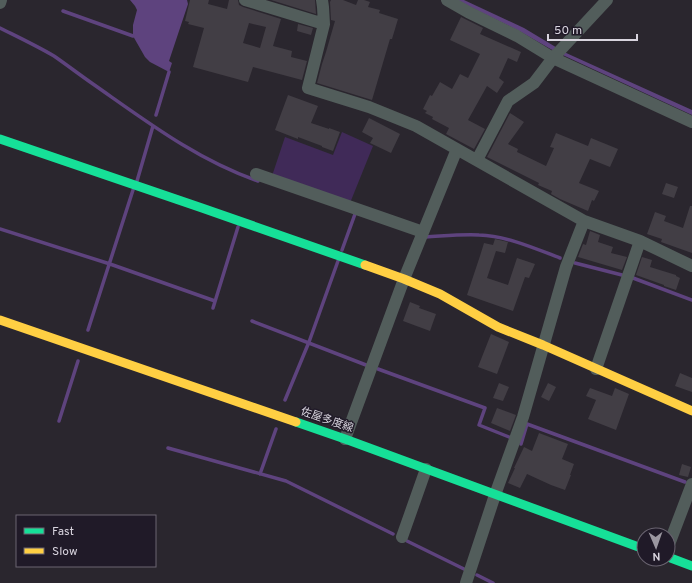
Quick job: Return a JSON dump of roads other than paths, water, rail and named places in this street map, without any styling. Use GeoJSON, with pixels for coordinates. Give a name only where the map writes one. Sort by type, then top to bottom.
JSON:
{"type":"FeatureCollection","features":[{"type":"Feature","properties":{"kind":"street"},"geometry":{"type":"LineString","coordinates":[[245,0],[324,24]]}},
{"type":"Feature","properties":{"kind":"street"},"geometry":{"type":"LineString","coordinates":[[322,0],[324,24],[308,88],[369,107],[416,126],[584,221],[640,240],[692,266]]}},
{"type":"Feature","properties":{"kind":"street"},"geometry":{"type":"LineString","coordinates":[[447,0],[468,12],[557,54],[692,122]]}},
{"type":"Feature","properties":{"kind":"street"},"geometry":{"type":"LineString","coordinates":[[477,160],[508,101],[534,82],[557,54],[607,0]]}},
{"type":"Feature","properties":{"kind":"street"},"geometry":{"type":"LineString","coordinates":[[0,139],[202,208],[440,294],[498,327],[544,345],[692,411]]}},
{"type":"Feature","properties":{"kind":"street"},"geometry":{"type":"LineString","coordinates":[[345,439],[404,280],[457,150]]}},
{"type":"Feature","properties":{"kind":"street"},"geometry":{"type":"LineString","coordinates":[[256,174],[423,232]]}},
{"type":"Feature","properties":{"kind":"street"},"geometry":{"type":"LineString","coordinates":[[466,583],[523,417],[566,267],[584,221]]}},
{"type":"Feature","properties":{"kind":"street"},"geometry":{"type":"LineString","coordinates":[[596,369],[640,240]]}},
{"type":"Feature","properties":{"kind":"street","name":"佐屋多度線"},"geometry":{"type":"LineString","coordinates":[[0,320],[345,439],[636,546]]}},
{"type":"Feature","properties":{"kind":"street"},"geometry":{"type":"LineString","coordinates":[[402,537],[426,469]]}},
{"type":"Feature","properties":{"kind":"street"},"geometry":{"type":"LineString","coordinates":[[676,527],[692,484]]}},
{"type":"Feature","properties":{"kind":"street"},"geometry":{"type":"LineString","coordinates":[[676,560],[692,566]]}},
{"type":"Feature","properties":{"kind":"waterway"},"geometry":{"type":"LineString","coordinates":[[63,11],[133,36]]}},
{"type":"Feature","properties":{"kind":"waterway"},"geometry":{"type":"LineString","coordinates":[[0,28],[54,56],[152,125],[193,151],[258,181]]}},
{"type":"Feature","properties":{"kind":"waterway"},"geometry":{"type":"LineString","coordinates":[[156,115],[169,72]]}},
{"type":"Feature","properties":{"kind":"waterway"},"geometry":{"type":"LineString","coordinates":[[137,181],[153,126]]}},
{"type":"Feature","properties":{"kind":"waterway"},"geometry":{"type":"LineString","coordinates":[[88,330],[133,190]]}},
{"type":"Feature","properties":{"kind":"waterway"},"geometry":{"type":"LineString","coordinates":[[342,250],[355,214]]}},
{"type":"Feature","properties":{"kind":"waterway"},"geometry":{"type":"LineString","coordinates":[[213,308],[238,227]]}},
{"type":"Feature","properties":{"kind":"waterway"},"geometry":{"type":"LineString","coordinates":[[0,229],[110,264],[215,301]]}},
{"type":"Feature","properties":{"kind":"waterway"},"geometry":{"type":"LineString","coordinates":[[426,237],[466,235],[489,236],[520,243],[560,258]]}},
{"type":"Feature","properties":{"kind":"waterway"},"geometry":{"type":"LineString","coordinates":[[285,400],[309,342],[338,261]]}},
{"type":"Feature","properties":{"kind":"waterway"},"geometry":{"type":"LineString","coordinates":[[575,263],[622,275]]}},
{"type":"Feature","properties":{"kind":"waterway"},"geometry":{"type":"LineString","coordinates":[[633,278],[692,300]]}},
{"type":"Feature","properties":{"kind":"waterway"},"geometry":{"type":"LineString","coordinates":[[252,321],[366,365]]}},
{"type":"Feature","properties":{"kind":"waterway"},"geometry":{"type":"LineString","coordinates":[[59,421],[78,361]]}},
{"type":"Feature","properties":{"kind":"waterway"},"geometry":{"type":"LineString","coordinates":[[378,369],[485,408],[479,425],[509,437]]}},
{"type":"Feature","properties":{"kind":"waterway"},"geometry":{"type":"LineString","coordinates":[[521,444],[527,424],[685,482]]}},
{"type":"Feature","properties":{"kind":"waterway"},"geometry":{"type":"LineString","coordinates":[[260,474],[276,429]]}},
{"type":"Feature","properties":{"kind":"waterway"},"geometry":{"type":"LineString","coordinates":[[168,448],[286,481],[393,534]]}},
{"type":"Feature","properties":{"kind":"waterway"},"geometry":{"type":"LineString","coordinates":[[407,541],[464,569]]}},
{"type":"Feature","properties":{"kind":"waterway"},"geometry":{"type":"LineString","coordinates":[[477,575],[493,583]]}}]}
